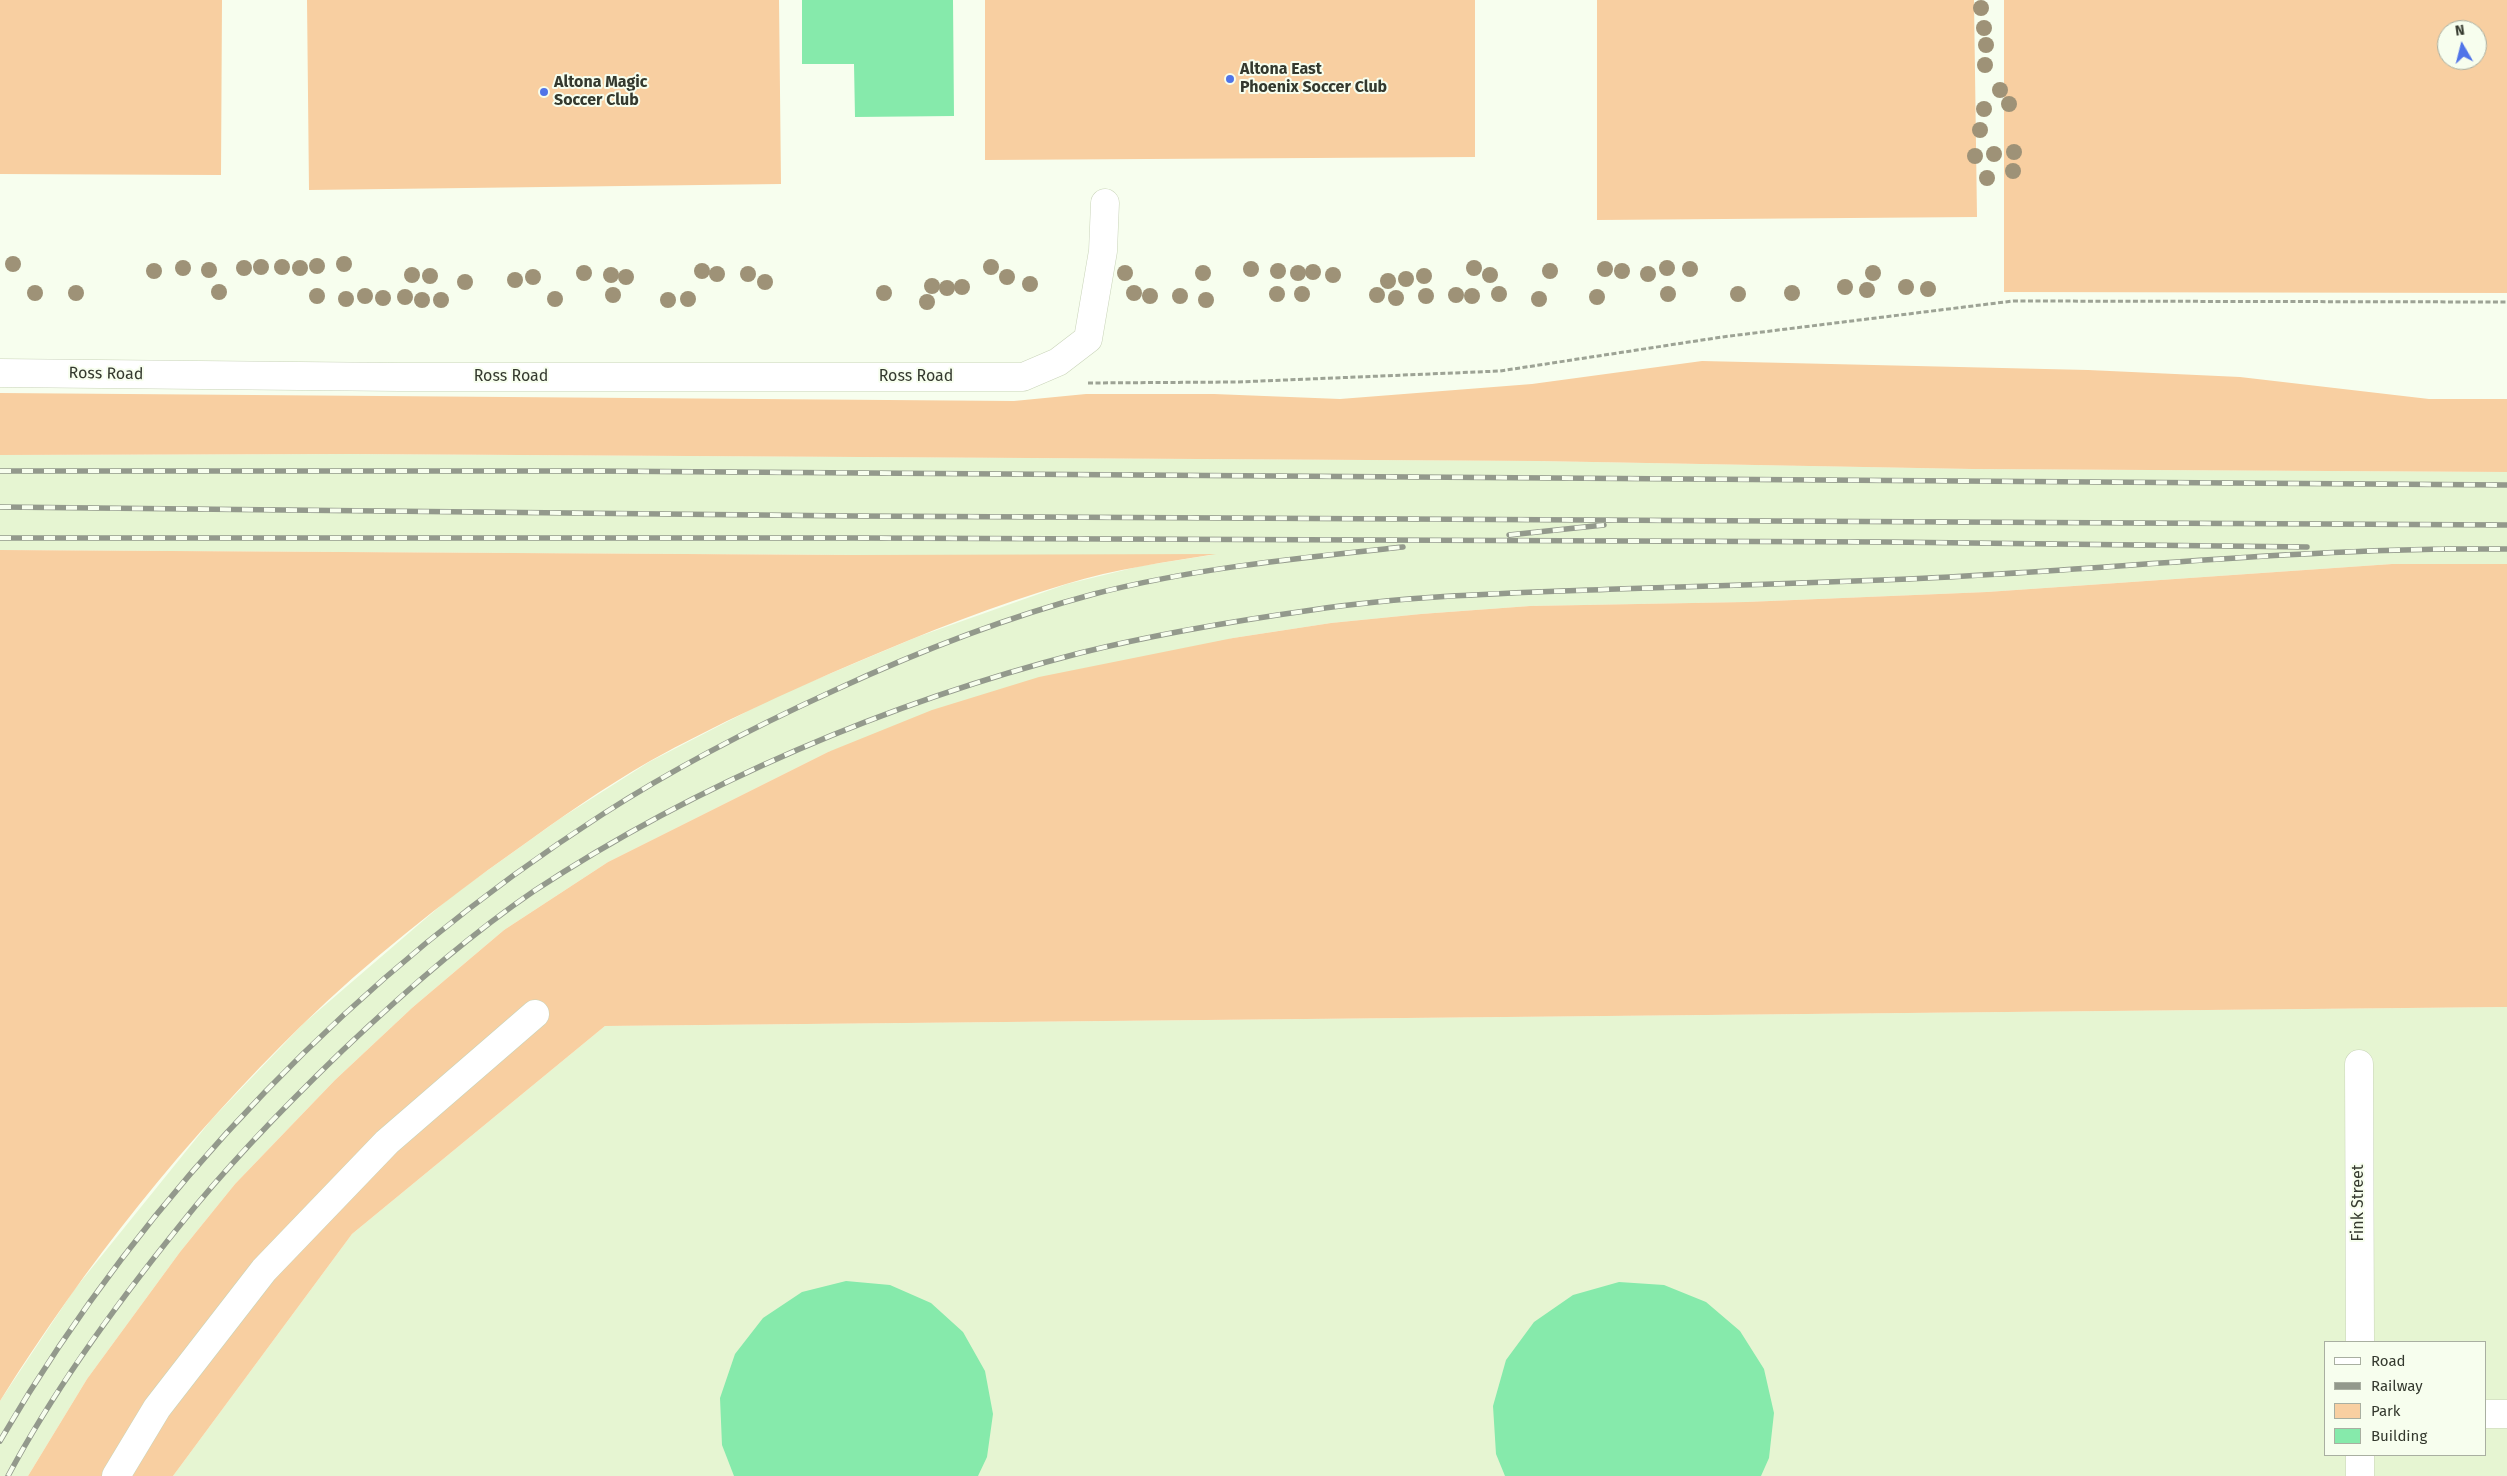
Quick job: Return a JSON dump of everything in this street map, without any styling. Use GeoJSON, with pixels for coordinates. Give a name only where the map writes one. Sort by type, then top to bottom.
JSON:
{"type":"FeatureCollection","features":[{"type":"Feature","properties":{"kind":"street","name":"Ross Road"},"geometry":{"type":"LineString","coordinates":[[0,373],[400,377],[1023,377],[1058,362],[1088,339],[1103,251],[1105,203]]}},
{"type":"Feature","properties":{"kind":"street"},"geometry":{"type":"LineString","coordinates":[[116,1476],[156,1408],[264,1270],[387,1142],[535,1014]]}},
{"type":"Feature","properties":{"kind":"street","name":"Fink Street"},"geometry":{"type":"LineString","coordinates":[[2359,1064],[2360,1341]]}},
{"type":"Feature","properties":{"kind":"street"},"geometry":{"type":"LineString","coordinates":[[2487,1414],[2507,1414]]}},
{"type":"Feature","properties":{"kind":"street"},"geometry":{"type":"LineString","coordinates":[[2360,1456],[2360,1476]]}},
{"type":"Feature","properties":{"kind":"path"},"geometry":{"type":"LineString","coordinates":[[1079,383],[1238,382],[1500,371],[1722,337],[2013,301],[2507,302]]}},
{"type":"Feature","properties":{"kind":"shaded area"},"geometry":{"type":"Polygon","coordinates":[[[349,454],[1538,461],[1972,469],[2507,472],[2507,564],[2392,564],[1987,592],[1746,602],[1530,606],[1331,623],[1233,638],[828,752],[608,862],[504,930],[413,1007],[335,1080],[235,1184],[180,1252],[87,1379],[28,1476],[0,1476],[0,1401],[74,1290],[212,1119],[303,1024],[453,895],[561,818],[649,762],[777,696],[917,637],[1067,584],[1141,566],[1211,555],[0,550],[0,455],[349,454]]]}},
{"type":"Feature","properties":{"kind":"shaded area"},"geometry":{"type":"Polygon","coordinates":[[[2507,1007],[2507,1476],[173,1476],[352,1234],[605,1026],[2507,1007]]]}},
{"type":"Feature","properties":{"kind":"green space"},"geometry":{"type":"Polygon","coordinates":[[[0,0],[222,0],[221,175],[0,174],[0,0]]]}},
{"type":"Feature","properties":{"kind":"green space","name":"Altona Magic Soccer Club"},"geometry":{"type":"Polygon","coordinates":[[[307,0],[779,0],[781,184],[309,190],[307,0]]]}},
{"type":"Feature","properties":{"kind":"green space","name":"Altona East Phoenix Soccer Club"},"geometry":{"type":"Polygon","coordinates":[[[985,0],[1475,0],[1475,157],[985,160],[985,0]]]}},
{"type":"Feature","properties":{"kind":"green space"},"geometry":{"type":"Polygon","coordinates":[[[1597,0],[1974,0],[1977,217],[1597,220],[1597,0]]]}},
{"type":"Feature","properties":{"kind":"green space"},"geometry":{"type":"Polygon","coordinates":[[[2004,0],[2507,0],[2507,293],[2004,292],[2004,0]]]}},
{"type":"Feature","properties":{"kind":"green space"},"geometry":{"type":"Polygon","coordinates":[[[1702,361],[2088,370],[2240,377],[2429,399],[2507,399],[2507,472],[1972,469],[1538,461],[349,454],[0,455],[0,393],[1014,401],[1086,394],[1214,394],[1340,399],[1532,384],[1702,361]]]}},
{"type":"Feature","properties":{"kind":"green space"},"geometry":{"type":"Polygon","coordinates":[[[0,550],[855,555],[1216,554],[1141,566],[1084,579],[1039,592],[934,630],[805,685],[701,734],[633,771],[565,815],[488,870],[406,933],[327,1001],[259,1068],[178,1157],[140,1204],[67,1301],[0,1401],[0,550]]]}},
{"type":"Feature","properties":{"kind":"green space"},"geometry":{"type":"Polygon","coordinates":[[[2392,564],[2507,564],[2507,1007],[605,1026],[352,1234],[173,1476],[28,1476],[87,1379],[180,1252],[235,1184],[335,1080],[413,1007],[504,930],[608,862],[828,752],[932,710],[1039,677],[1233,638],[1331,623],[1421,614],[1530,606],[1746,602],[1987,592],[2392,564]]]}},
{"type":"Feature","properties":{"kind":"building"},"geometry":{"type":"Polygon","coordinates":[[[802,0],[953,0],[954,116],[855,117],[854,64],[802,64],[802,0]]]}},
{"type":"Feature","properties":{"kind":"building"},"geometry":{"type":"Polygon","coordinates":[[[846,1281],[890,1285],[931,1303],[963,1332],[985,1371],[993,1414],[987,1457],[978,1476],[734,1476],[722,1445],[720,1398],[735,1354],[763,1318],[802,1292],[846,1281]]]}},
{"type":"Feature","properties":{"kind":"building"},"geometry":{"type":"Polygon","coordinates":[[[1619,1282],[1664,1285],[1706,1302],[1740,1331],[1764,1369],[1774,1413],[1769,1458],[1761,1476],[1505,1476],[1496,1454],[1493,1406],[1506,1360],[1534,1322],[1573,1295],[1619,1282]]]}},
{"type":"Feature","properties":{"kind":"railway"},"geometry":{"type":"LineString","coordinates":[[0,471],[592,471],[2507,485]]}},
{"type":"Feature","properties":{"kind":"railway"},"geometry":{"type":"LineString","coordinates":[[0,507],[854,516],[2507,525]]}},
{"type":"Feature","properties":{"kind":"railway"},"geometry":{"type":"LineString","coordinates":[[1509,535],[1604,525]]}},
{"type":"Feature","properties":{"kind":"railway"},"geometry":{"type":"LineString","coordinates":[[0,538],[854,538],[1887,542],[2307,547]]}},
{"type":"Feature","properties":{"kind":"railway"},"geometry":{"type":"LineString","coordinates":[[0,1441],[58,1348],[121,1259],[191,1174],[265,1092],[343,1015],[426,943],[513,876],[603,814],[687,764],[745,733],[929,649],[994,625],[1060,603],[1170,577],[1247,565],[1403,547]]}},
{"type":"Feature","properties":{"kind":"railway"},"geometry":{"type":"LineString","coordinates":[[2445,549],[2507,549]]}},
{"type":"Feature","properties":{"kind":"railway"},"geometry":{"type":"LineString","coordinates":[[8,1476],[46,1410],[88,1346],[157,1254],[200,1201],[258,1135],[342,1051],[411,988],[508,909],[597,852],[662,815],[729,781],[867,721],[1009,673],[1080,653],[1195,628],[1350,605],[1464,595],[1909,579],[2315,553],[2451,549]]}},
{"type":"Feature","properties":{"kind":"place","name":"Altona East Phoenix Soccer Club"},"geometry":{"type":"Point","coordinates":[1230,79]}},
{"type":"Feature","properties":{"kind":"place","name":"Altona Magic Soccer Club"},"geometry":{"type":"Point","coordinates":[544,92]}}]}
